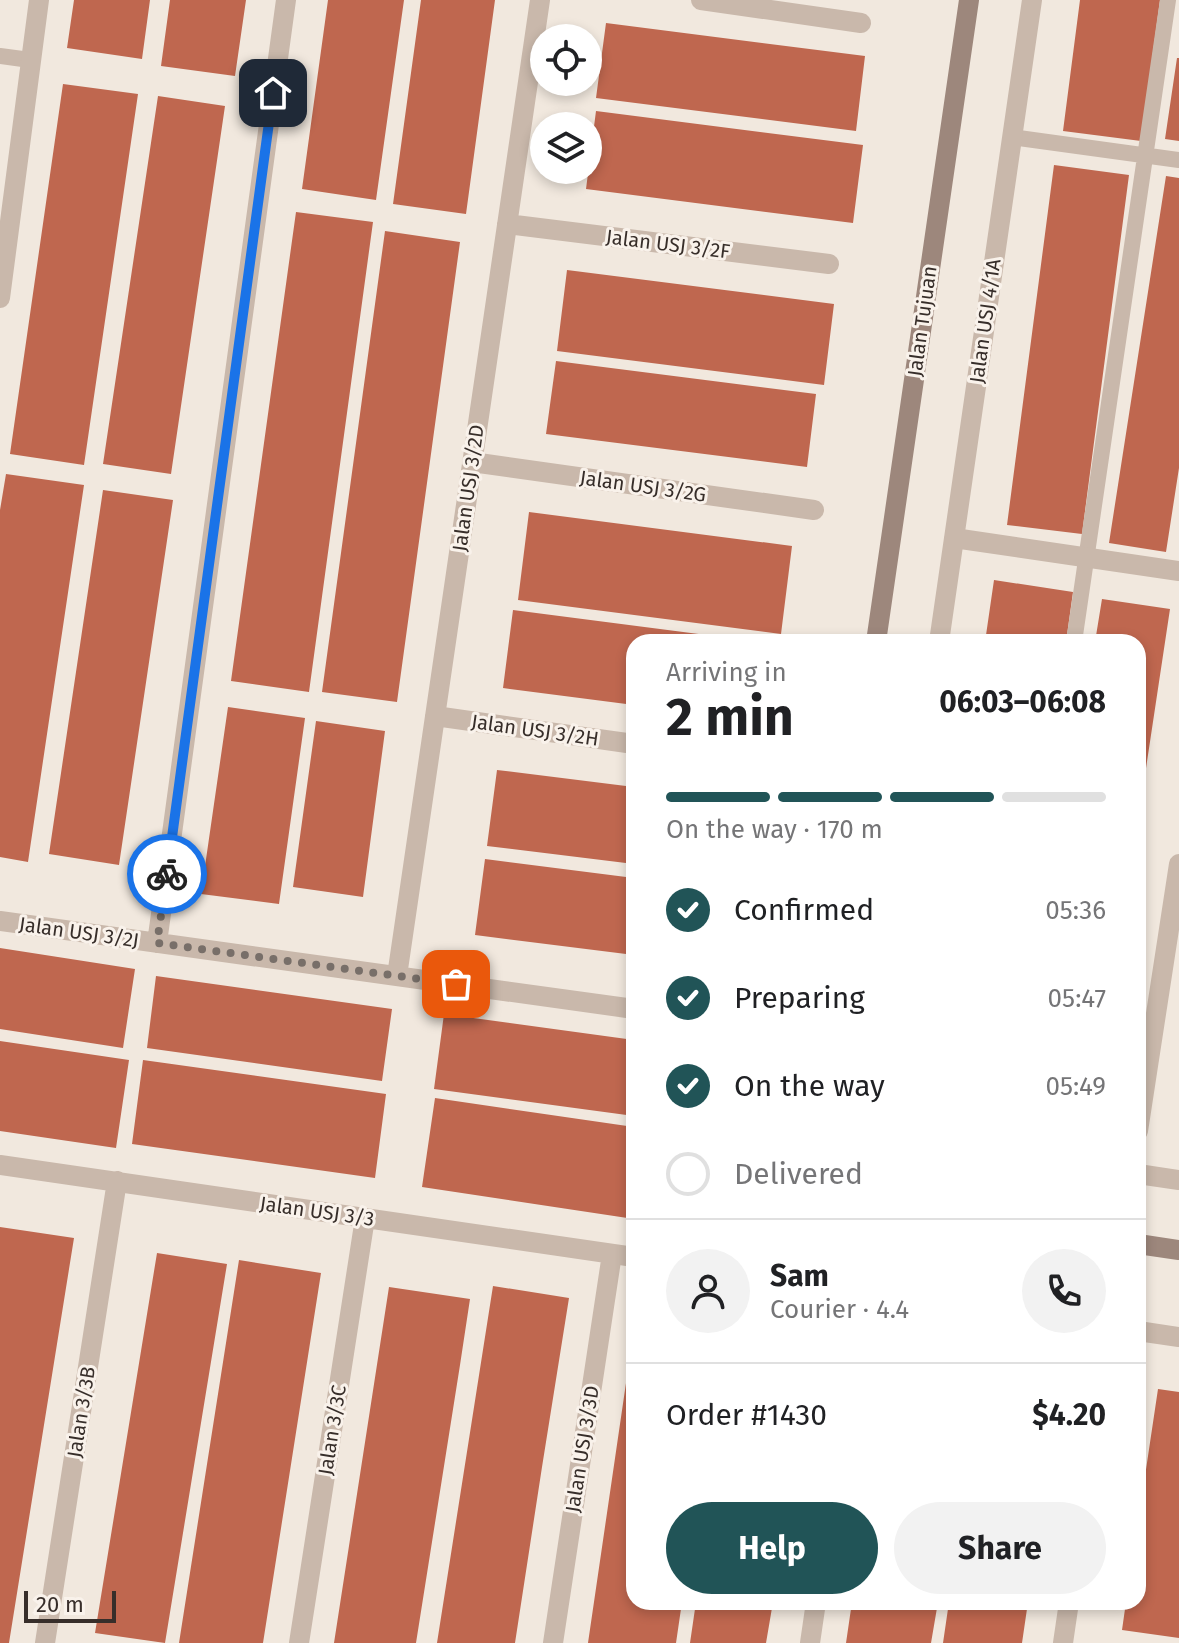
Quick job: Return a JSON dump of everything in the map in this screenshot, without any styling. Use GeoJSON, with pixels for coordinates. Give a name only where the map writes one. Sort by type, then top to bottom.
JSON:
{"type":"FeatureCollection","features":[{"type":"Feature","properties":{"kind":"street"},"geometry":{"type":"LineString","coordinates":[[0,298],[39,0]]}},
{"type":"Feature","properties":{"kind":"street"},"geometry":{"type":"LineString","coordinates":[[157,943],[286,0]]}},
{"type":"Feature","properties":{"kind":"street","name":"Jalan USJ 3/2D"},"geometry":{"type":"LineString","coordinates":[[397,976],[540,0]]}},
{"type":"Feature","properties":{"kind":"street"},"geometry":{"type":"LineString","coordinates":[[701,0],[861,23]]}},
{"type":"Feature","properties":{"kind":"street","name":"Jalan Tujuan"},"geometry":{"type":"LineString","coordinates":[[877,634],[969,0]]}},
{"type":"Feature","properties":{"kind":"street","name":"Jalan USJ 4/1A"},"geometry":{"type":"LineString","coordinates":[[940,634],[1032,0]]}},
{"type":"Feature","properties":{"kind":"street","name":"Jalan USJ 3/2F"},"geometry":{"type":"LineString","coordinates":[[507,224],[829,264]]}},
{"type":"Feature","properties":{"kind":"street","name":"Jalan USJ 3/2G"},"geometry":{"type":"LineString","coordinates":[[472,462],[814,510]]}},
{"type":"Feature","properties":{"kind":"street"},"geometry":{"type":"LineString","coordinates":[[954,538],[1179,571]]}},
{"type":"Feature","properties":{"kind":"street","name":"Jalan USJ 3/2H"},"geometry":{"type":"LineString","coordinates":[[435,716],[626,743]]}},
{"type":"Feature","properties":{"kind":"street"},"geometry":{"type":"LineString","coordinates":[[1146,1079],[1179,864]]}},
{"type":"Feature","properties":{"kind":"street","name":"Jalan USJ 3/2J"},"geometry":{"type":"LineString","coordinates":[[0,921],[626,1008]]}},
{"type":"Feature","properties":{"kind":"street","name":"Jalan USJ 3/3"},"geometry":{"type":"LineString","coordinates":[[0,1165],[626,1256]]}},
{"type":"Feature","properties":{"kind":"street"},"geometry":{"type":"LineString","coordinates":[[1146,1175],[1179,1180]]}},
{"type":"Feature","properties":{"kind":"street","name":"Jalan 3/3B"},"geometry":{"type":"LineString","coordinates":[[45,1643],[117,1181]]}},
{"type":"Feature","properties":{"kind":"street","name":"Jalan 3/3C"},"geometry":{"type":"LineString","coordinates":[[299,1643],[365,1218]]}},
{"type":"Feature","properties":{"kind":"street"},"geometry":{"type":"LineString","coordinates":[[1146,1245],[1179,1250]]}},
{"type":"Feature","properties":{"kind":"street","name":"Jalan USJ 3/3D"},"geometry":{"type":"LineString","coordinates":[[553,1643],[612,1254]]}},
{"type":"Feature","properties":{"kind":"street"},"geometry":{"type":"LineString","coordinates":[[1146,1332],[1179,1337]]}},
{"type":"Feature","properties":{"kind":"street"},"geometry":{"type":"LineString","coordinates":[[810,1643],[815,1610]]}},
{"type":"Feature","properties":{"kind":"street"},"geometry":{"type":"LineString","coordinates":[[1063,1643],[1068,1610]]}},
{"type":"Feature","properties":{"kind":"lane"},"geometry":{"type":"LineString","coordinates":[[1075,634],[1168,0]]}},
{"type":"Feature","properties":{"kind":"lane"},"geometry":{"type":"LineString","coordinates":[[0,56],[30,60]]}},
{"type":"Feature","properties":{"kind":"lane"},"geometry":{"type":"LineString","coordinates":[[1012,137],[1179,160]]}},
{"type":"Feature","properties":{"kind":"building"},"geometry":{"type":"Polygon","coordinates":[[[74,0],[150,0],[142,59],[67,48],[74,0]]]}},
{"type":"Feature","properties":{"kind":"building"},"geometry":{"type":"Polygon","coordinates":[[[170,0],[246,0],[235,76],[161,66],[170,0]]]}},
{"type":"Feature","properties":{"kind":"building"},"geometry":{"type":"Polygon","coordinates":[[[328,0],[404,0],[376,200],[302,189],[328,0]]]}},
{"type":"Feature","properties":{"kind":"building"},"geometry":{"type":"Polygon","coordinates":[[[421,0],[495,0],[466,214],[393,204],[421,0]]]}},
{"type":"Feature","properties":{"kind":"building"},"geometry":{"type":"Polygon","coordinates":[[[1080,0],[1160,0],[1141,141],[1063,131],[1080,0]]]}},
{"type":"Feature","properties":{"kind":"building"},"geometry":{"type":"Polygon","coordinates":[[[606,23],[865,56],[856,131],[596,98],[602,96],[606,23]]]}},
{"type":"Feature","properties":{"kind":"building"},"geometry":{"type":"Polygon","coordinates":[[[1179,58],[1179,141],[1165,139],[1179,58]]]}},
{"type":"Feature","properties":{"kind":"building"},"geometry":{"type":"Polygon","coordinates":[[[63,84],[138,94],[84,465],[10,454],[63,84]]]}},
{"type":"Feature","properties":{"kind":"building"},"geometry":{"type":"Polygon","coordinates":[[[158,96],[225,106],[171,474],[103,464],[158,96]]]}},
{"type":"Feature","properties":{"kind":"building"},"geometry":{"type":"Polygon","coordinates":[[[596,111],[863,145],[853,223],[586,189],[587,184],[602,184],[602,112],[596,111]]]}},
{"type":"Feature","properties":{"kind":"building"},"geometry":{"type":"Polygon","coordinates":[[[1054,165],[1129,175],[1082,534],[1007,525],[1054,165]]]}},
{"type":"Feature","properties":{"kind":"building"},"geometry":{"type":"Polygon","coordinates":[[[1166,176],[1179,178],[1179,468],[1166,552],[1109,543],[1166,176]]]}},
{"type":"Feature","properties":{"kind":"building"},"geometry":{"type":"Polygon","coordinates":[[[296,212],[373,222],[309,692],[231,681],[296,212]]]}},
{"type":"Feature","properties":{"kind":"building"},"geometry":{"type":"Polygon","coordinates":[[[385,231],[460,242],[397,702],[322,692],[385,231]]]}},
{"type":"Feature","properties":{"kind":"building"},"geometry":{"type":"Polygon","coordinates":[[[567,270],[834,304],[824,385],[557,351],[567,270]]]}},
{"type":"Feature","properties":{"kind":"building"},"geometry":{"type":"Polygon","coordinates":[[[556,361],[816,394],[807,467],[546,434],[556,361]]]}},
{"type":"Feature","properties":{"kind":"building"},"geometry":{"type":"Polygon","coordinates":[[[6,474],[84,485],[28,862],[0,857],[0,510],[6,474]]]}},
{"type":"Feature","properties":{"kind":"building"},"geometry":{"type":"Polygon","coordinates":[[[103,490],[173,500],[119,865],[49,854],[103,490]]]}},
{"type":"Feature","properties":{"kind":"building"},"geometry":{"type":"Polygon","coordinates":[[[529,512],[792,546],[781,634],[518,600],[529,512]]]}},
{"type":"Feature","properties":{"kind":"building"},"geometry":{"type":"Polygon","coordinates":[[[994,580],[1073,592],[1067,634],[986,634],[994,580]]]}},
{"type":"Feature","properties":{"kind":"building"},"geometry":{"type":"Polygon","coordinates":[[[1102,599],[1170,609],[1146,768],[1146,634],[1096,634],[1102,599]]]}},
{"type":"Feature","properties":{"kind":"building"},"geometry":{"type":"Polygon","coordinates":[[[513,610],[699,634],[626,634],[626,704],[503,688],[513,610]]]}},
{"type":"Feature","properties":{"kind":"building"},"geometry":{"type":"Polygon","coordinates":[[[228,707],[305,718],[279,904],[201,894],[228,707]]]}},
{"type":"Feature","properties":{"kind":"building"},"geometry":{"type":"Polygon","coordinates":[[[316,721],[385,731],[363,897],[293,887],[316,721]]]}},
{"type":"Feature","properties":{"kind":"building"},"geometry":{"type":"Polygon","coordinates":[[[497,770],[626,786],[626,863],[487,846],[497,770]]]}},
{"type":"Feature","properties":{"kind":"building"},"geometry":{"type":"Polygon","coordinates":[[[485,859],[626,877],[626,954],[475,935],[485,859]]]}},
{"type":"Feature","properties":{"kind":"building"},"geometry":{"type":"Polygon","coordinates":[[[0,948],[135,969],[123,1048],[0,1029],[0,948]]]}},
{"type":"Feature","properties":{"kind":"building"},"geometry":{"type":"Polygon","coordinates":[[[156,976],[392,1009],[382,1081],[147,1048],[156,976]]]}},
{"type":"Feature","properties":{"kind":"building"},"geometry":{"type":"Polygon","coordinates":[[[444,1014],[626,1039],[626,1115],[434,1089],[444,1014]]]}},
{"type":"Feature","properties":{"kind":"building"},"geometry":{"type":"Polygon","coordinates":[[[0,1041],[129,1060],[116,1148],[0,1131],[0,1041]]]}},
{"type":"Feature","properties":{"kind":"building"},"geometry":{"type":"Polygon","coordinates":[[[143,1060],[386,1094],[375,1178],[132,1144],[143,1060]]]}},
{"type":"Feature","properties":{"kind":"building"},"geometry":{"type":"Polygon","coordinates":[[[435,1098],[626,1126],[626,1218],[422,1187],[435,1098]]]}},
{"type":"Feature","properties":{"kind":"building"},"geometry":{"type":"Polygon","coordinates":[[[0,1227],[74,1238],[9,1643],[0,1643],[0,1227]]]}},
{"type":"Feature","properties":{"kind":"building"},"geometry":{"type":"Polygon","coordinates":[[[157,1253],[227,1264],[165,1643],[95,1633],[157,1253]]]}},
{"type":"Feature","properties":{"kind":"building"},"geometry":{"type":"Polygon","coordinates":[[[239,1260],[321,1273],[263,1643],[179,1643],[239,1260]]]}},
{"type":"Feature","properties":{"kind":"building"},"geometry":{"type":"Polygon","coordinates":[[[493,1286],[569,1298],[515,1643],[437,1643],[493,1286]]]}},
{"type":"Feature","properties":{"kind":"building"},"geometry":{"type":"Polygon","coordinates":[[[389,1287],[470,1299],[460,1365],[416,1643],[334,1643],[389,1287]]]}},
{"type":"Feature","properties":{"kind":"building"},"geometry":{"type":"Polygon","coordinates":[[[626,1383],[626,1610],[681,1610],[676,1643],[588,1643],[626,1383]]]}},
{"type":"Feature","properties":{"kind":"building"},"geometry":{"type":"Polygon","coordinates":[[[1158,1389],[1179,1392],[1179,1638],[1122,1630],[1125,1610],[1146,1610],[1146,1469],[1158,1389]]]}},
{"type":"Feature","properties":{"kind":"building"},"geometry":{"type":"Polygon","coordinates":[[[695,1610],[772,1610],[766,1643],[690,1643],[695,1610]]]}},
{"type":"Feature","properties":{"kind":"building"},"geometry":{"type":"Polygon","coordinates":[[[851,1610],[937,1610],[931,1643],[846,1643],[851,1610]]]}},
{"type":"Feature","properties":{"kind":"building"},"geometry":{"type":"Polygon","coordinates":[[[948,1610],[1027,1610],[1022,1643],[943,1643],[948,1610]]]}},
{"type":"Feature","properties":{"kind":"way so far"},"geometry":{"type":"LineString","coordinates":[[167,874],[157,943],[456,984]]}},
{"type":"Feature","properties":{"kind":"route"},"geometry":{"type":"LineString","coordinates":[[167,874],[273,93]]}}]}
